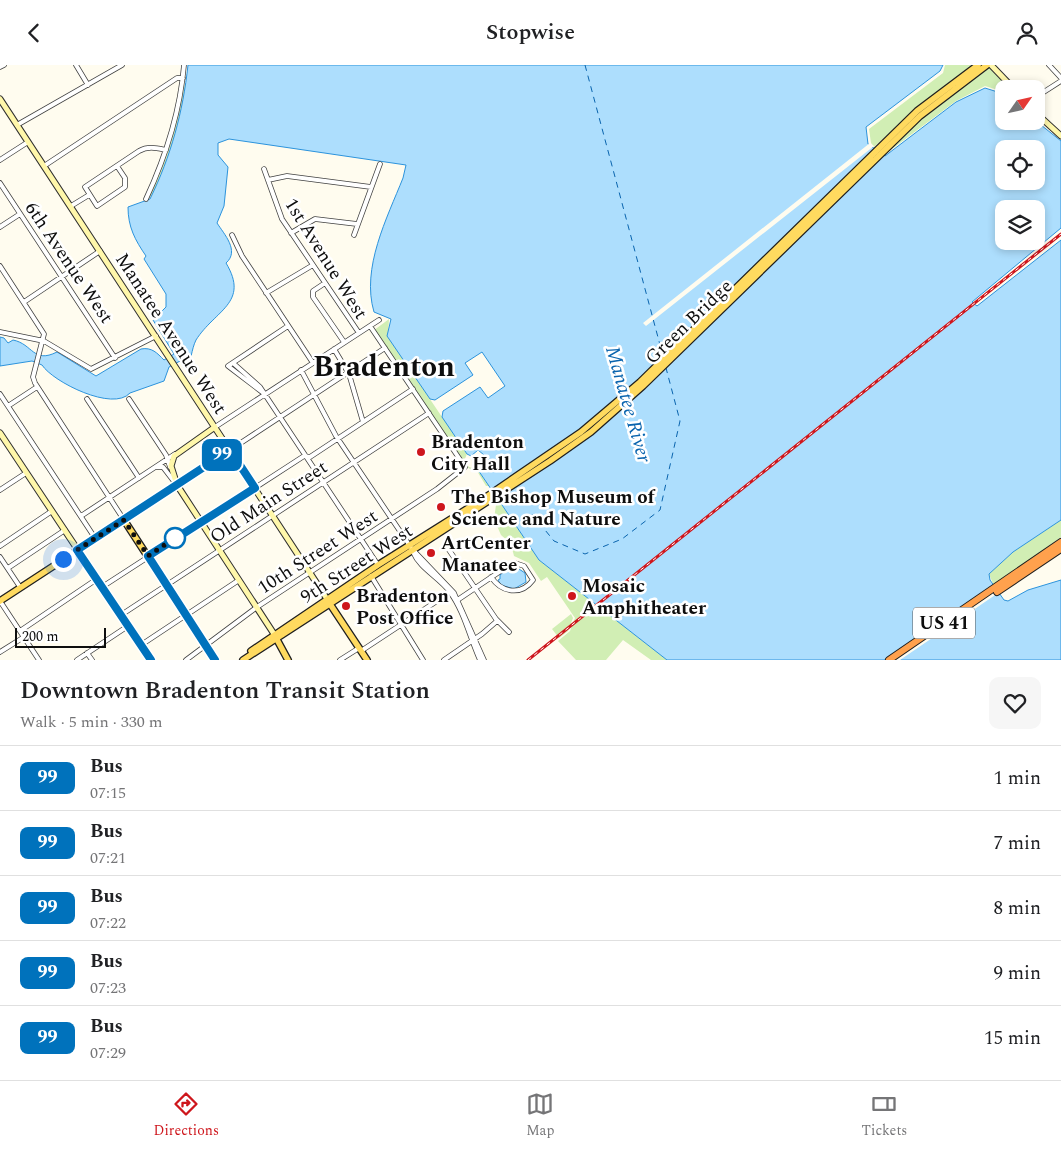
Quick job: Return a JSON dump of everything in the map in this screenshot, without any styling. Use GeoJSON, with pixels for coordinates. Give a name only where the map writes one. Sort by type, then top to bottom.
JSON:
{"type":"FeatureCollection","features":[{"type":"Feature","properties":{"kind":"highway","name":"US 41"},"geometry":{"type":"LineString","coordinates":[[896,660],[1061,542]]}},
{"type":"Feature","properties":{"kind":"highway","name":"US 41"},"geometry":{"type":"LineString","coordinates":[[889,660],[1061,549]]}},
{"type":"Feature","properties":{"kind":"main road"},"geometry":{"type":"LineString","coordinates":[[885,146],[928,102],[978,65]]}},
{"type":"Feature","properties":{"kind":"main road"},"geometry":{"type":"LineString","coordinates":[[885,146],[982,65]]}},
{"type":"Feature","properties":{"kind":"main road"},"geometry":{"type":"LineString","coordinates":[[946,94],[987,65]]}},
{"type":"Feature","properties":{"kind":"main road"},"geometry":{"type":"LineString","coordinates":[[991,65],[1005,80]]}},
{"type":"Feature","properties":{"kind":"main road","name":"Manatee Avenue West"},"geometry":{"type":"LineString","coordinates":[[0,99],[367,660]]}},
{"type":"Feature","properties":{"kind":"main road"},"geometry":{"type":"LineString","coordinates":[[1045,121],[1061,136]]}},
{"type":"Feature","properties":{"kind":"main road","name":"Green Bridge"},"geometry":{"type":"LineString","coordinates":[[493,496],[559,449],[619,401],[885,146]]}},
{"type":"Feature","properties":{"kind":"main road"},"geometry":{"type":"LineString","coordinates":[[215,427],[179,451],[172,459],[171,469],[177,485],[257,607],[288,660]]}},
{"type":"Feature","properties":{"kind":"main road"},"geometry":{"type":"LineString","coordinates":[[0,434],[151,660]]}},
{"type":"Feature","properties":{"kind":"main road"},"geometry":{"type":"LineString","coordinates":[[0,601],[230,450]]}},
{"type":"Feature","properties":{"kind":"main road","name":"9th Street West"},"geometry":{"type":"LineString","coordinates":[[352,586],[378,565],[411,547],[493,496]]}},
{"type":"Feature","properties":{"kind":"main road"},"geometry":{"type":"LineString","coordinates":[[124,520],[215,660]]}},
{"type":"Feature","properties":{"kind":"main road","name":"9th Street West"},"geometry":{"type":"LineString","coordinates":[[245,659],[328,601],[368,578],[411,547]]}},
{"type":"Feature","properties":{"kind":"main road"},"geometry":{"type":"LineString","coordinates":[[368,578],[377,569],[378,565]]}},
{"type":"Feature","properties":{"kind":"main road","name":"9th Street West"},"geometry":{"type":"LineString","coordinates":[[245,659],[275,637]]}},
{"type":"Feature","properties":{"kind":"street"},"geometry":{"type":"LineString","coordinates":[[0,67],[4,65]]}},
{"type":"Feature","properties":{"kind":"street"},"geometry":{"type":"LineString","coordinates":[[76,65],[88,85]]}},
{"type":"Feature","properties":{"kind":"street"},"geometry":{"type":"LineString","coordinates":[[17,125],[122,65]]}},
{"type":"Feature","properties":{"kind":"street"},"geometry":{"type":"LineString","coordinates":[[146,199],[166,150],[176,116],[184,65]]}},
{"type":"Feature","properties":{"kind":"street"},"geometry":{"type":"LineString","coordinates":[[1045,91],[1061,79],[1049,65]]}},
{"type":"Feature","properties":{"kind":"street"},"geometry":{"type":"LineString","coordinates":[[44,166],[177,78],[183,79]]}},
{"type":"Feature","properties":{"kind":"street"},"geometry":{"type":"LineString","coordinates":[[0,160],[28,142]]}},
{"type":"Feature","properties":{"kind":"street"},"geometry":{"type":"LineString","coordinates":[[117,165],[125,178],[123,189],[99,206],[89,195],[85,187],[117,165],[145,148],[166,150]]}},
{"type":"Feature","properties":{"kind":"street"},"geometry":{"type":"LineString","coordinates":[[354,235],[380,164]]}},
{"type":"Feature","properties":{"kind":"street","name":"1st Avenue West"},"geometry":{"type":"LineString","coordinates":[[264,169],[278,210],[291,233],[358,333]]}},
{"type":"Feature","properties":{"kind":"street"},"geometry":{"type":"LineString","coordinates":[[268,180],[287,176],[371,187]]}},
{"type":"Feature","properties":{"kind":"street","name":"6th Avenue West"},"geometry":{"type":"LineString","coordinates":[[0,183],[115,358]]}},
{"type":"Feature","properties":{"kind":"street"},"geometry":{"type":"LineString","coordinates":[[71,206],[89,195]]}},
{"type":"Feature","properties":{"kind":"street"},"geometry":{"type":"LineString","coordinates":[[0,227],[20,214]]}},
{"type":"Feature","properties":{"kind":"street"},"geometry":{"type":"LineString","coordinates":[[291,233],[315,219],[357,224]]}},
{"type":"Feature","properties":{"kind":"street"},"geometry":{"type":"LineString","coordinates":[[232,235],[242,256],[313,363]]}},
{"type":"Feature","properties":{"kind":"street"},"geometry":{"type":"LineString","coordinates":[[24,302],[100,251]]}},
{"type":"Feature","properties":{"kind":"street"},"geometry":{"type":"LineString","coordinates":[[266,293],[313,265]]}},
{"type":"Feature","properties":{"kind":"street"},"geometry":{"type":"LineString","coordinates":[[0,266],[2,273],[24,302],[44,334],[44,341],[33,378],[37,387],[124,520]]}},
{"type":"Feature","properties":{"kind":"street"},"geometry":{"type":"LineString","coordinates":[[325,283],[313,291],[312,295],[344,343]]}},
{"type":"Feature","properties":{"kind":"street"},"geometry":{"type":"LineString","coordinates":[[215,427],[379,320]]}},
{"type":"Feature","properties":{"kind":"street"},"geometry":{"type":"LineString","coordinates":[[288,325],[230,364],[263,394],[378,565]]}},
{"type":"Feature","properties":{"kind":"street","name":"1st Avenue West"},"geometry":{"type":"LineString","coordinates":[[370,326],[430,412],[465,467]]}},
{"type":"Feature","properties":{"kind":"street"},"geometry":{"type":"LineString","coordinates":[[0,332],[44,341],[91,369],[156,336]]}},
{"type":"Feature","properties":{"kind":"street"},"geometry":{"type":"LineString","coordinates":[[230,450],[313,393],[385,348]]}},
{"type":"Feature","properties":{"kind":"street"},"geometry":{"type":"LineString","coordinates":[[334,349],[348,371],[363,422]]}},
{"type":"Feature","properties":{"kind":"street"},"geometry":{"type":"LineString","coordinates":[[301,370],[338,439],[392,518],[420,564],[443,584],[457,600],[482,660]]}},
{"type":"Feature","properties":{"kind":"street"},"geometry":{"type":"LineString","coordinates":[[8,406],[37,387]]}},
{"type":"Feature","properties":{"kind":"street"},"geometry":{"type":"LineString","coordinates":[[102,587],[255,488],[306,457],[310,457],[413,389]]}},
{"type":"Feature","properties":{"kind":"street"},"geometry":{"type":"LineString","coordinates":[[0,394],[95,538]]}},
{"type":"Feature","properties":{"kind":"street"},"geometry":{"type":"LineString","coordinates":[[87,399],[139,478]]}},
{"type":"Feature","properties":{"kind":"street"},"geometry":{"type":"LineString","coordinates":[[129,399],[167,459],[171,469]]}},
{"type":"Feature","properties":{"kind":"street","name":"Old Main Street"},"geometry":{"type":"LineString","coordinates":[[120,615],[430,412]]}},
{"type":"Feature","properties":{"kind":"street"},"geometry":{"type":"LineString","coordinates":[[81,516],[179,451]]}},
{"type":"Feature","properties":{"kind":"street"},"geometry":{"type":"LineString","coordinates":[[154,467],[163,467],[177,485]]}},
{"type":"Feature","properties":{"kind":"street","name":"10th Street West"},"geometry":{"type":"LineString","coordinates":[[186,660],[257,607],[437,489],[465,467]]}},
{"type":"Feature","properties":{"kind":"street"},"geometry":{"type":"LineString","coordinates":[[0,490],[26,473]]}},
{"type":"Feature","properties":{"kind":"street"},"geometry":{"type":"LineString","coordinates":[[0,546],[52,511]]}},
{"type":"Feature","properties":{"kind":"street"},"geometry":{"type":"LineString","coordinates":[[8,568],[65,530]]}},
{"type":"Feature","properties":{"kind":"street"},"geometry":{"type":"LineString","coordinates":[[449,550],[498,621],[509,632]]}},
{"type":"Feature","properties":{"kind":"street"},"geometry":{"type":"LineString","coordinates":[[0,557],[20,587]]}},
{"type":"Feature","properties":{"kind":"street"},"geometry":{"type":"LineString","coordinates":[[457,600],[491,577],[510,565],[517,563],[526,568],[533,581],[520,591],[513,592],[498,586],[491,577]]}},
{"type":"Feature","properties":{"kind":"street"},"geometry":{"type":"LineString","coordinates":[[368,578],[423,660]]}},
{"type":"Feature","properties":{"kind":"street"},"geometry":{"type":"LineString","coordinates":[[20,631],[97,579]]}},
{"type":"Feature","properties":{"kind":"street"},"geometry":{"type":"LineString","coordinates":[[141,645],[239,580]]}},
{"type":"Feature","properties":{"kind":"street"},"geometry":{"type":"LineString","coordinates":[[340,660],[378,640],[440,599]]}},
{"type":"Feature","properties":{"kind":"street"},"geometry":{"type":"LineString","coordinates":[[0,601],[39,660]]}},
{"type":"Feature","properties":{"kind":"street"},"geometry":{"type":"LineString","coordinates":[[444,660],[498,621]]}},
{"type":"Feature","properties":{"kind":"street"},"geometry":{"type":"LineString","coordinates":[[77,660],[128,626]]}},
{"type":"Feature","properties":{"kind":"street"},"geometry":{"type":"LineString","coordinates":[[0,652],[24,637]]}},
{"type":"Feature","properties":{"kind":"street"},"geometry":{"type":"LineString","coordinates":[[87,653],[92,660]]}},
{"type":"Feature","properties":{"kind":"green space"},"geometry":{"type":"Polygon","coordinates":[[[945,65],[975,65],[920,106],[874,147],[871,143],[869,129],[943,73],[945,65]]]}},
{"type":"Feature","properties":{"kind":"green space"},"geometry":{"type":"Polygon","coordinates":[[[989,65],[1003,80],[995,80],[995,89],[985,86],[956,101],[888,152],[886,151],[921,117],[989,65]]]}},
{"type":"Feature","properties":{"kind":"green space"},"geometry":{"type":"Polygon","coordinates":[[[185,83],[183,106],[173,143],[154,192],[148,200],[171,143],[185,83]]]}},
{"type":"Feature","properties":{"kind":"green space"},"geometry":{"type":"Polygon","coordinates":[[[389,319],[388,337],[467,454],[464,461],[469,467],[478,470],[487,484],[496,481],[501,504],[539,560],[667,660],[651,660],[623,640],[606,660],[576,660],[558,641],[570,631],[575,618],[547,577],[541,581],[529,563],[514,556],[511,544],[501,535],[494,519],[496,505],[500,501],[491,486],[486,486],[477,471],[474,472],[466,466],[373,331],[389,319]]]}},
{"type":"Feature","properties":{"kind":"green space"},"geometry":{"type":"Polygon","coordinates":[[[1061,520],[1061,537],[994,586],[989,574],[1013,552],[1061,520]]]}},
{"type":"Feature","properties":{"kind":"green space"},"geometry":{"type":"Polygon","coordinates":[[[571,614],[573,618],[568,631],[559,638],[552,629],[571,614]]]}},
{"type":"Feature","properties":{"kind":"water","name":"Manatee River"},"geometry":{"type":"Polygon","coordinates":[[[188,65],[943,65],[940,71],[866,127],[868,144],[885,156],[956,102],[985,88],[995,91],[995,130],[1045,130],[1045,128],[1061,141],[1061,228],[1045,241],[1045,200],[995,200],[995,250],[1035,250],[972,302],[977,306],[1061,240],[1061,520],[1013,552],[989,574],[990,580],[1004,600],[1008,601],[1028,590],[1061,580],[1061,660],[667,660],[539,560],[498,499],[495,487],[491,489],[476,467],[484,455],[478,450],[471,456],[467,454],[442,417],[443,411],[480,387],[488,398],[505,386],[482,352],[465,363],[473,375],[435,400],[430,399],[387,336],[391,319],[374,312],[371,295],[373,261],[383,226],[403,178],[406,165],[229,139],[218,143],[218,155],[228,167],[224,206],[217,223],[227,237],[231,248],[230,258],[226,263],[234,288],[232,297],[227,305],[196,340],[189,363],[185,369],[180,361],[169,367],[164,381],[130,393],[122,398],[111,399],[84,393],[58,379],[42,365],[32,361],[0,366],[0,337],[4,338],[8,343],[13,340],[20,342],[38,355],[43,356],[57,352],[96,376],[141,349],[151,350],[164,360],[174,354],[153,320],[166,307],[166,294],[144,259],[146,256],[135,239],[128,207],[150,199],[164,167],[179,117],[188,65]]]}},
{"type":"Feature","properties":{"kind":"water"},"geometry":{"type":"Polygon","coordinates":[[[516,567],[525,573],[526,582],[514,589],[501,585],[498,580],[500,575],[509,568],[516,567]]]}},
{"type":"Feature","properties":{"kind":"pier"},"geometry":{"type":"Polygon","coordinates":[[[870,143],[874,146],[646,326],[643,323],[870,143]]]}},
{"type":"Feature","properties":{"kind":"pier"},"geometry":{"type":"Polygon","coordinates":[[[996,585],[1001,591],[900,660],[885,660],[996,585]]]}},
{"type":"Feature","properties":{"kind":"ferry route"},"geometry":{"type":"LineString","coordinates":[[585,65],[663,356]]}},
{"type":"Feature","properties":{"kind":"ferry route"},"geometry":{"type":"LineString","coordinates":[[532,514],[554,541],[585,554],[622,539],[660,510],[680,421],[666,368]]}},
{"type":"Feature","properties":{"kind":"railway"},"geometry":{"type":"LineString","coordinates":[[528,660],[1061,234]]}},
{"type":"Feature","properties":{"kind":"bus line","name":"99"},"geometry":{"type":"LineString","coordinates":[[151,660],[77,550],[230,450],[255,488],[249,490],[148,556],[215,660]]}},
{"type":"Feature","properties":{"kind":"place","name":"Bradenton City Hall"},"geometry":{"type":"Point","coordinates":[421,452]}},
{"type":"Feature","properties":{"kind":"place","name":"The Bishop Museum of Science and Nature"},"geometry":{"type":"Point","coordinates":[441,507]}},
{"type":"Feature","properties":{"kind":"place","name":"ArtCenter Manatee"},"geometry":{"type":"Point","coordinates":[431,553]}},
{"type":"Feature","properties":{"kind":"place","name":"Mosaic Amphitheater"},"geometry":{"type":"Point","coordinates":[572,596]}},
{"type":"Feature","properties":{"kind":"place","name":"Bradenton Post Office"},"geometry":{"type":"Point","coordinates":[346,606]}},
{"type":"Feature","properties":{"kind":"district","name":"Bradenton"},"geometry":{"type":"Point","coordinates":[384,366]}},
{"type":"Feature","properties":{"kind":"route"},"geometry":{"type":"LineString","coordinates":[[63,559],[124,520],[148,556],[175,538]]}}]}
